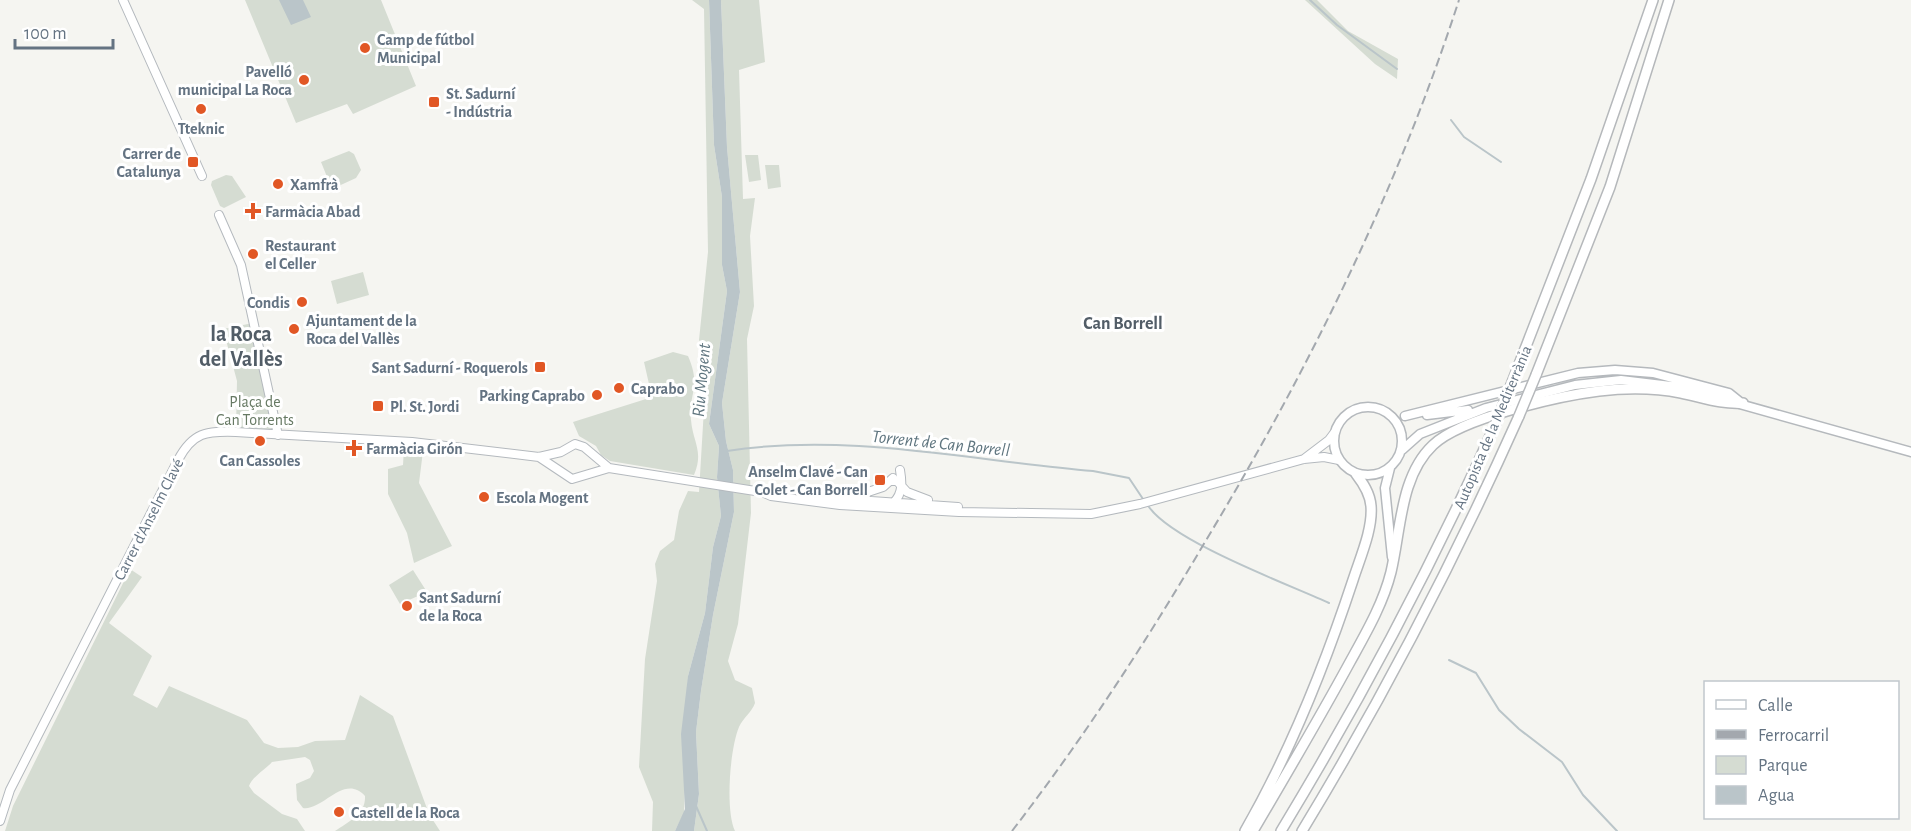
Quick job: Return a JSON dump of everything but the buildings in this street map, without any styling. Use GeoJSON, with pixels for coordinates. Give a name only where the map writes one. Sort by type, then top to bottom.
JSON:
{"type":"FeatureCollection","features":[{"type":"Feature","properties":{"kind":"highway","name":"Autopista de la Mediterrània"},"geometry":{"type":"LineString","coordinates":[[1281,831],[1333,744],[1414,597],[1496,423],[1591,178],[1653,0]]}},
{"type":"Feature","properties":{"kind":"highway","name":"Autopista de la Mediterrània"},"geometry":{"type":"LineString","coordinates":[[1302,831],[1363,728],[1422,618],[1474,515],[1519,416],[1610,187],[1669,0]]}},
{"type":"Feature","properties":{"kind":"highway"},"geometry":{"type":"LineString","coordinates":[[1253,831],[1324,711],[1374,618],[1392,566],[1409,484],[1419,460],[1444,435],[1474,421],[1599,392],[1634,390],[1678,393],[1732,404],[1743,403]]}},
{"type":"Feature","properties":{"kind":"highway"},"geometry":{"type":"LineString","coordinates":[[1245,831],[1286,754],[1317,685],[1362,550],[1371,504],[1368,491],[1356,474]]}},
{"type":"Feature","properties":{"kind":"main road"},"geometry":{"type":"LineString","coordinates":[[1405,416],[1578,373],[1615,370],[1653,373],[1729,393],[1743,403]]}},
{"type":"Feature","properties":{"kind":"main road"},"geometry":{"type":"LineString","coordinates":[[1392,566],[1385,488],[1390,468],[1402,450],[1420,434],[1486,408],[1575,384],[1621,380],[1679,387],[1743,403],[1911,452]]}},
{"type":"Feature","properties":{"kind":"main road"},"geometry":{"type":"LineString","coordinates":[[1390,468],[1379,474],[1356,474],[1339,460],[1334,446],[1335,432],[1342,418],[1356,409],[1371,407],[1393,417],[1433,415],[1486,408]]}},
{"type":"Feature","properties":{"kind":"main road"},"geometry":{"type":"LineString","coordinates":[[1393,417],[1402,432],[1402,450]]}},
{"type":"Feature","properties":{"kind":"street"},"geometry":{"type":"LineString","coordinates":[[123,0],[202,176]]}},
{"type":"Feature","properties":{"kind":"street"},"geometry":{"type":"LineString","coordinates":[[219,216],[242,265],[278,435]]}},
{"type":"Feature","properties":{"kind":"street","name":"Carrer d'Anselm Clavé"},"geometry":{"type":"LineString","coordinates":[[0,821],[10,790],[185,446],[199,436],[218,431],[412,442],[539,457]]}},
{"type":"Feature","properties":{"kind":"street"},"geometry":{"type":"LineString","coordinates":[[1304,459],[1329,440],[1335,432]]}},
{"type":"Feature","properties":{"kind":"street"},"geometry":{"type":"LineString","coordinates":[[539,457],[561,452],[575,444],[584,447],[609,468]]}},
{"type":"Feature","properties":{"kind":"street"},"geometry":{"type":"LineString","coordinates":[[559,469],[557,459],[561,452]]}},
{"type":"Feature","properties":{"kind":"street"},"geometry":{"type":"LineString","coordinates":[[587,474],[592,464],[590,454]]}},
{"type":"Feature","properties":{"kind":"street"},"geometry":{"type":"LineString","coordinates":[[539,457],[559,469],[564,476],[572,479],[609,468],[831,504],[1067,515],[1115,510],[1304,459],[1323,457],[1339,460]]}},
{"type":"Feature","properties":{"kind":"street"},"geometry":{"type":"LineString","coordinates":[[831,504],[892,505],[899,498],[902,486],[900,470],[883,488],[866,495],[841,498]]}},
{"type":"Feature","properties":{"kind":"street"},"geometry":{"type":"LineString","coordinates":[[902,486],[915,496],[968,511]]}},
{"type":"Feature","properties":{"kind":"street"},"geometry":{"type":"LineString","coordinates":[[883,488],[886,496],[894,501],[928,510]]}},
{"type":"Feature","properties":{"kind":"street"},"geometry":{"type":"LineString","coordinates":[[764,493],[958,507]]}},
{"type":"Feature","properties":{"kind":"green space"},"geometry":{"type":"Polygon","coordinates":[[[245,0],[381,0],[416,86],[353,114],[347,104],[296,123],[245,0]]]}},
{"type":"Feature","properties":{"kind":"green space"},"geometry":{"type":"Polygon","coordinates":[[[692,0],[709,0],[714,145],[722,197],[722,265],[727,291],[709,424],[719,446],[717,477],[721,516],[713,547],[705,613],[688,676],[684,813],[675,831],[652,831],[653,802],[639,767],[645,659],[657,581],[655,564],[660,551],[674,540],[679,511],[688,491],[699,492],[707,358],[699,340],[708,252],[704,9],[692,0]]]}},
{"type":"Feature","properties":{"kind":"green space"},"geometry":{"type":"Polygon","coordinates":[[[721,0],[759,0],[765,62],[739,70],[743,199],[755,198],[750,236],[754,306],[747,339],[751,513],[738,624],[728,661],[735,680],[752,688],[755,703],[739,727],[733,749],[729,794],[735,831],[694,831],[699,794],[696,732],[701,691],[713,615],[734,512],[733,470],[726,441],[722,403],[740,292],[727,147],[721,0]]]}},
{"type":"Feature","properties":{"kind":"green space"},"geometry":{"type":"Polygon","coordinates":[[[1305,0],[1317,0],[1348,31],[1398,59],[1397,79],[1375,64],[1305,0]]]}},
{"type":"Feature","properties":{"kind":"green space"},"geometry":{"type":"Polygon","coordinates":[[[349,151],[354,154],[361,170],[356,178],[332,189],[321,162],[349,151]]]}},
{"type":"Feature","properties":{"kind":"green space"},"geometry":{"type":"Polygon","coordinates":[[[745,155],[758,155],[761,180],[749,182],[745,155]]]}},
{"type":"Feature","properties":{"kind":"green space"},"geometry":{"type":"Polygon","coordinates":[[[765,165],[779,165],[781,187],[768,189],[765,165]]]}},
{"type":"Feature","properties":{"kind":"green space"},"geometry":{"type":"Polygon","coordinates":[[[226,175],[232,176],[246,197],[224,208],[220,206],[211,185],[212,181],[226,175]]]}},
{"type":"Feature","properties":{"kind":"green space"},"geometry":{"type":"Polygon","coordinates":[[[363,272],[369,295],[337,304],[331,281],[363,272]]]}},
{"type":"Feature","properties":{"kind":"green space","name":"Plaça de Can Torrents"},"geometry":{"type":"Polygon","coordinates":[[[253,323],[275,423],[271,429],[236,428],[237,381],[223,329],[253,323]]]}},
{"type":"Feature","properties":{"kind":"green space"},"geometry":{"type":"Polygon","coordinates":[[[673,352],[688,356],[694,376],[691,420],[698,460],[694,475],[610,461],[601,455],[596,446],[579,436],[573,422],[646,399],[649,384],[644,362],[673,352]]]}},
{"type":"Feature","properties":{"kind":"green space"},"geometry":{"type":"Polygon","coordinates":[[[404,449],[423,451],[419,483],[452,546],[414,563],[407,533],[388,494],[388,469],[403,465],[404,449]]]}},
{"type":"Feature","properties":{"kind":"green space"},"geometry":{"type":"Polygon","coordinates":[[[130,569],[142,577],[109,623],[152,656],[133,695],[157,708],[169,686],[247,720],[264,743],[278,748],[298,747],[315,741],[345,740],[360,695],[393,716],[429,814],[440,831],[335,831],[359,813],[363,808],[365,796],[357,790],[341,790],[318,804],[303,808],[297,800],[296,784],[310,778],[314,771],[310,760],[305,757],[272,762],[256,776],[249,786],[254,793],[282,814],[297,819],[305,831],[5,831],[13,806],[130,569]]]}},
{"type":"Feature","properties":{"kind":"green space"},"geometry":{"type":"Polygon","coordinates":[[[413,570],[427,592],[400,604],[389,585],[413,570]]]}},
{"type":"Feature","properties":{"kind":"water"},"geometry":{"type":"Polygon","coordinates":[[[279,0],[303,0],[311,17],[291,25],[279,0]]]}},
{"type":"Feature","properties":{"kind":"water"},"geometry":{"type":"Polygon","coordinates":[[[709,0],[721,0],[727,147],[740,292],[722,403],[726,441],[733,470],[734,512],[713,615],[701,691],[696,732],[699,794],[694,831],[675,831],[685,809],[681,734],[688,676],[705,613],[713,547],[721,516],[717,477],[719,446],[709,424],[727,291],[722,265],[722,197],[714,145],[709,0]]]}},
{"type":"Feature","properties":{"kind":"waterway"},"geometry":{"type":"LineString","coordinates":[[1310,0],[1337,25],[1397,69]]}},
{"type":"Feature","properties":{"kind":"waterway"},"geometry":{"type":"LineString","coordinates":[[1451,120],[1464,137],[1501,162]]}},
{"type":"Feature","properties":{"kind":"waterway","name":"Torrent de Can Borrell"},"geometry":{"type":"LineString","coordinates":[[727,451],[773,446],[864,446],[1093,471],[1129,478],[1143,499]]}},
{"type":"Feature","properties":{"kind":"waterway","name":"Torrent de Can Borrell"},"geometry":{"type":"LineString","coordinates":[[1149,507],[1181,534],[1205,547],[1329,603]]}},
{"type":"Feature","properties":{"kind":"waterway","name":"Torrent de Can Borrell"},"geometry":{"type":"LineString","coordinates":[[1449,660],[1476,673],[1499,710],[1519,729],[1562,762],[1583,795],[1617,831]]}},
{"type":"Feature","properties":{"kind":"waterway"},"geometry":{"type":"LineString","coordinates":[[696,806],[707,831]]}},
{"type":"Feature","properties":{"kind":"railway"},"geometry":{"type":"LineString","coordinates":[[1012,831],[1064,761],[1137,653],[1205,542],[1279,412],[1314,346],[1379,210],[1435,71],[1459,0]]}},
{"type":"Feature","properties":{"kind":"place","name":"Camp de fútbol Municipal"},"geometry":{"type":"Point","coordinates":[365,48]}},
{"type":"Feature","properties":{"kind":"place","name":"Pavelló municipal La Roca"},"geometry":{"type":"Point","coordinates":[304,80]}},
{"type":"Feature","properties":{"kind":"place","name":"St. Sadurní - Indústria"},"geometry":{"type":"Point","coordinates":[434,102]}},
{"type":"Feature","properties":{"kind":"place","name":"Tteknic"},"geometry":{"type":"Point","coordinates":[201,109]}},
{"type":"Feature","properties":{"kind":"place","name":"Carrer de Catalunya"},"geometry":{"type":"Point","coordinates":[193,162]}},
{"type":"Feature","properties":{"kind":"place","name":"Xamfrà"},"geometry":{"type":"Point","coordinates":[278,184]}},
{"type":"Feature","properties":{"kind":"place","name":"Farmàcia Abad"},"geometry":{"type":"Point","coordinates":[253,211]}},
{"type":"Feature","properties":{"kind":"place","name":"Restaurant el Celler"},"geometry":{"type":"Point","coordinates":[253,254]}},
{"type":"Feature","properties":{"kind":"place","name":"Condis"},"geometry":{"type":"Point","coordinates":[302,302]}},
{"type":"Feature","properties":{"kind":"place","name":"Ajuntament de la Roca del Vallès"},"geometry":{"type":"Point","coordinates":[294,329]}},
{"type":"Feature","properties":{"kind":"place","name":"Sant Sadurní - Roquerols"},"geometry":{"type":"Point","coordinates":[540,367]}},
{"type":"Feature","properties":{"kind":"place","name":"Caprabo"},"geometry":{"type":"Point","coordinates":[619,388]}},
{"type":"Feature","properties":{"kind":"place","name":"Parking Caprabo"},"geometry":{"type":"Point","coordinates":[597,395]}},
{"type":"Feature","properties":{"kind":"place","name":"Pl. St. Jordi"},"geometry":{"type":"Point","coordinates":[378,406]}},
{"type":"Feature","properties":{"kind":"place","name":"Can Cassoles"},"geometry":{"type":"Point","coordinates":[260,441]}},
{"type":"Feature","properties":{"kind":"place","name":"Farmàcia Girón"},"geometry":{"type":"Point","coordinates":[354,448]}},
{"type":"Feature","properties":{"kind":"place","name":"Anselm Clavé - Can Colet - Can Borrell"},"geometry":{"type":"Point","coordinates":[880,480]}},
{"type":"Feature","properties":{"kind":"place","name":"Escola Mogent"},"geometry":{"type":"Point","coordinates":[484,497]}},
{"type":"Feature","properties":{"kind":"place","name":"Sant Sadurní de la Roca"},"geometry":{"type":"Point","coordinates":[407,606]}},
{"type":"Feature","properties":{"kind":"place","name":"Castell de la Roca"},"geometry":{"type":"Point","coordinates":[339,812]}},
{"type":"Feature","properties":{"kind":"district","name":"Can Borrell"},"geometry":{"type":"Point","coordinates":[1123,323]}},
{"type":"Feature","properties":{"kind":"district","name":"la Roca del Vallès"},"geometry":{"type":"Point","coordinates":[241,346]}},
{"type":"Feature","properties":{"kind":"water label","name":"Riu Mogent"},"geometry":{"type":"Point","coordinates":[701,380]}}]}
